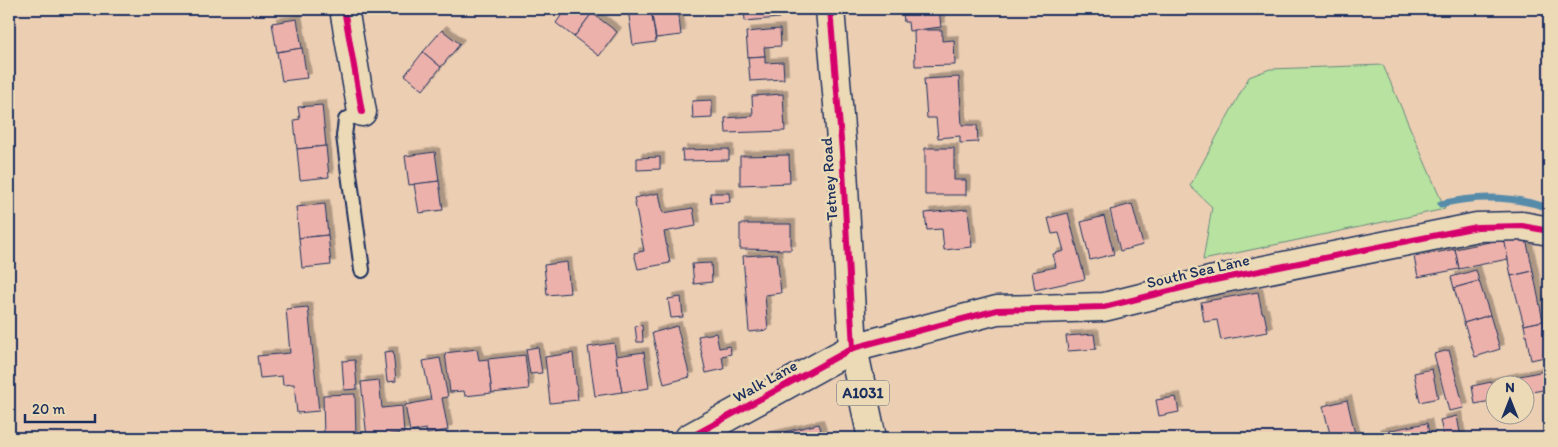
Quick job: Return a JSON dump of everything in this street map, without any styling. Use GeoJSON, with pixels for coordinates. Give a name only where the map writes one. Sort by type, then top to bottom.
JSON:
{"type":"FeatureCollection","features":[{"type":"Feature","properties":{"kind":"street"},"geometry":{"type":"LineString","coordinates":[[344,9],[362,112]]}},
{"type":"Feature","properties":{"kind":"street","name":"Tetney Road"},"geometry":{"type":"LineString","coordinates":[[830,9],[842,152],[853,348],[872,438]]}},
{"type":"Feature","properties":{"kind":"street","name":"South Sea Lane"},"geometry":{"type":"LineString","coordinates":[[853,348],[997,310],[1104,307],[1210,281],[1477,227],[1522,226],[1549,231]]}},
{"type":"Feature","properties":{"kind":"street","name":"Walk Lane"},"geometry":{"type":"LineString","coordinates":[[689,438],[853,348]]}},
{"type":"Feature","properties":{"kind":"lane"},"geometry":{"type":"LineString","coordinates":[[362,112],[346,120],[344,136],[362,270]]}},
{"type":"Feature","properties":{"kind":"green space"},"geometry":{"type":"Polygon","coordinates":[[[1383,65],[1445,209],[1203,260],[1212,207],[1190,186],[1249,77],[1270,69],[1383,65]]]}},
{"type":"Feature","properties":{"kind":"building"},"geometry":{"type":"Polygon","coordinates":[[[577,9],[586,9],[592,13],[574,37],[556,23],[565,10],[572,15],[577,9]]]}},
{"type":"Feature","properties":{"kind":"building"},"geometry":{"type":"Polygon","coordinates":[[[628,9],[651,9],[656,42],[633,45],[628,9]]]}},
{"type":"Feature","properties":{"kind":"building"},"geometry":{"type":"Polygon","coordinates":[[[651,9],[678,9],[681,35],[656,38],[651,9]]]}},
{"type":"Feature","properties":{"kind":"building"},"geometry":{"type":"Polygon","coordinates":[[[744,9],[778,9],[779,18],[745,21],[744,9]]]}},
{"type":"Feature","properties":{"kind":"building"},"geometry":{"type":"Polygon","coordinates":[[[906,9],[939,9],[941,27],[909,31],[908,22],[904,22],[903,13],[906,12],[906,9]]]}},
{"type":"Feature","properties":{"kind":"building"},"geometry":{"type":"Polygon","coordinates":[[[592,13],[617,32],[599,56],[574,37],[592,13]]]}},
{"type":"Feature","properties":{"kind":"building"},"geometry":{"type":"Polygon","coordinates":[[[297,19],[302,48],[277,52],[272,23],[297,19]]]}},
{"type":"Feature","properties":{"kind":"building"},"geometry":{"type":"Polygon","coordinates":[[[780,29],[781,46],[764,47],[765,56],[748,57],[746,32],[780,29]]]}},
{"type":"Feature","properties":{"kind":"building"},"geometry":{"type":"Polygon","coordinates":[[[442,30],[460,44],[441,67],[423,52],[442,30]]]}},
{"type":"Feature","properties":{"kind":"building"},"geometry":{"type":"Polygon","coordinates":[[[914,30],[942,30],[942,41],[954,40],[955,65],[915,66],[914,30]]]}},
{"type":"Feature","properties":{"kind":"building"},"geometry":{"type":"Polygon","coordinates":[[[302,48],[307,78],[282,81],[277,52],[302,48]]]}},
{"type":"Feature","properties":{"kind":"building"},"geometry":{"type":"Polygon","coordinates":[[[423,52],[441,67],[423,90],[405,75],[423,52]]]}},
{"type":"Feature","properties":{"kind":"building"},"geometry":{"type":"Polygon","coordinates":[[[765,56],[765,63],[783,62],[784,79],[750,81],[748,57],[765,56]]]}},
{"type":"Feature","properties":{"kind":"building"},"geometry":{"type":"Polygon","coordinates":[[[959,77],[962,125],[977,125],[978,142],[960,143],[960,136],[938,138],[936,118],[927,118],[924,79],[959,77]]]}},
{"type":"Feature","properties":{"kind":"building"},"geometry":{"type":"Polygon","coordinates":[[[783,94],[785,131],[726,133],[725,118],[753,116],[752,96],[783,94]]]}},
{"type":"Feature","properties":{"kind":"building"},"geometry":{"type":"Polygon","coordinates":[[[712,100],[712,118],[693,119],[692,101],[712,100]]]}},
{"type":"Feature","properties":{"kind":"building"},"geometry":{"type":"Polygon","coordinates":[[[322,105],[326,146],[297,149],[294,120],[300,119],[298,107],[322,105]]]}},
{"type":"Feature","properties":{"kind":"building"},"geometry":{"type":"Polygon","coordinates":[[[326,146],[329,177],[300,180],[297,149],[326,146]]]}},
{"type":"Feature","properties":{"kind":"building"},"geometry":{"type":"Polygon","coordinates":[[[925,148],[954,148],[954,180],[966,180],[966,195],[925,195],[925,148]]]}},
{"type":"Feature","properties":{"kind":"building"},"geometry":{"type":"Polygon","coordinates":[[[729,149],[729,160],[683,161],[682,150],[729,149]]]}},
{"type":"Feature","properties":{"kind":"building"},"geometry":{"type":"Polygon","coordinates":[[[435,152],[439,181],[409,185],[405,156],[435,152]]]}},
{"type":"Feature","properties":{"kind":"building"},"geometry":{"type":"Polygon","coordinates":[[[789,155],[790,183],[740,185],[740,156],[789,155]]]}},
{"type":"Feature","properties":{"kind":"building"},"geometry":{"type":"Polygon","coordinates":[[[660,157],[660,169],[637,170],[637,158],[660,157]]]}},
{"type":"Feature","properties":{"kind":"building"},"geometry":{"type":"Polygon","coordinates":[[[439,181],[443,210],[419,213],[414,184],[439,181]]]}},
{"type":"Feature","properties":{"kind":"building"},"geometry":{"type":"Polygon","coordinates":[[[659,193],[663,213],[693,208],[696,226],[664,232],[670,263],[638,269],[634,253],[644,251],[634,198],[659,193]]]}},
{"type":"Feature","properties":{"kind":"building"},"geometry":{"type":"Polygon","coordinates":[[[710,193],[729,193],[730,202],[711,203],[710,193]]]}},
{"type":"Feature","properties":{"kind":"building"},"geometry":{"type":"Polygon","coordinates":[[[325,204],[328,235],[299,238],[296,207],[325,204]]]}},
{"type":"Feature","properties":{"kind":"building"},"geometry":{"type":"Polygon","coordinates":[[[1132,204],[1143,245],[1120,251],[1110,210],[1132,204]]]}},
{"type":"Feature","properties":{"kind":"building"},"geometry":{"type":"Polygon","coordinates":[[[968,209],[972,247],[944,250],[942,229],[927,230],[925,213],[968,209]]]}},
{"type":"Feature","properties":{"kind":"building"},"geometry":{"type":"Polygon","coordinates":[[[1068,213],[1085,279],[1035,290],[1032,272],[1056,267],[1053,254],[1064,251],[1059,233],[1052,234],[1048,218],[1068,213]]]}},
{"type":"Feature","properties":{"kind":"building"},"geometry":{"type":"Polygon","coordinates":[[[1104,216],[1114,254],[1090,260],[1081,222],[1104,216]]]}},
{"type":"Feature","properties":{"kind":"building"},"geometry":{"type":"Polygon","coordinates":[[[740,224],[791,224],[791,250],[740,249],[740,224]]]}},
{"type":"Feature","properties":{"kind":"building"},"geometry":{"type":"Polygon","coordinates":[[[1525,234],[1533,271],[1511,276],[1504,239],[1525,234]]]}},
{"type":"Feature","properties":{"kind":"building"},"geometry":{"type":"Polygon","coordinates":[[[328,235],[331,265],[302,268],[299,238],[328,235]]]}},
{"type":"Feature","properties":{"kind":"building"},"geometry":{"type":"Polygon","coordinates":[[[1504,239],[1508,259],[1459,269],[1455,249],[1504,239]]]}},
{"type":"Feature","properties":{"kind":"building"},"geometry":{"type":"Polygon","coordinates":[[[1455,249],[1459,269],[1418,277],[1414,257],[1455,249]]]}},
{"type":"Feature","properties":{"kind":"building"},"geometry":{"type":"Polygon","coordinates":[[[777,254],[781,293],[765,295],[768,330],[749,332],[743,256],[777,254]]]}},
{"type":"Feature","properties":{"kind":"building"},"geometry":{"type":"Polygon","coordinates":[[[1549,261],[1549,280],[1547,280],[1545,262],[1549,261]]]}},
{"type":"Feature","properties":{"kind":"building"},"geometry":{"type":"Polygon","coordinates":[[[567,262],[570,293],[547,295],[544,265],[567,262]]]}},
{"type":"Feature","properties":{"kind":"building"},"geometry":{"type":"Polygon","coordinates":[[[711,263],[712,282],[694,284],[692,264],[711,263]]]}},
{"type":"Feature","properties":{"kind":"building"},"geometry":{"type":"Polygon","coordinates":[[[1476,270],[1479,281],[1454,288],[1451,277],[1476,270]]]}},
{"type":"Feature","properties":{"kind":"building"},"geometry":{"type":"Polygon","coordinates":[[[1533,271],[1543,321],[1524,325],[1511,276],[1533,271]]]}},
{"type":"Feature","properties":{"kind":"building"},"geometry":{"type":"Polygon","coordinates":[[[1479,281],[1490,315],[1464,323],[1454,288],[1479,281]]]}},
{"type":"Feature","properties":{"kind":"building"},"geometry":{"type":"Polygon","coordinates":[[[1258,292],[1268,332],[1221,340],[1217,320],[1204,322],[1201,302],[1258,292]]]}},
{"type":"Feature","properties":{"kind":"building"},"geometry":{"type":"Polygon","coordinates":[[[681,297],[683,317],[671,318],[668,299],[681,297]]]}},
{"type":"Feature","properties":{"kind":"building"},"geometry":{"type":"Polygon","coordinates":[[[308,307],[319,411],[297,413],[294,384],[283,385],[282,376],[260,378],[257,356],[290,353],[286,309],[308,307]]]}},
{"type":"Feature","properties":{"kind":"building"},"geometry":{"type":"Polygon","coordinates":[[[1490,315],[1500,349],[1475,357],[1464,323],[1490,315]]]}},
{"type":"Feature","properties":{"kind":"building"},"geometry":{"type":"Polygon","coordinates":[[[1543,321],[1549,356],[1531,360],[1524,325],[1543,321]]]}},
{"type":"Feature","properties":{"kind":"building"},"geometry":{"type":"Polygon","coordinates":[[[642,325],[643,342],[637,342],[635,326],[642,325]]]}},
{"type":"Feature","properties":{"kind":"building"},"geometry":{"type":"Polygon","coordinates":[[[677,326],[690,377],[664,384],[652,333],[677,326]]]}},
{"type":"Feature","properties":{"kind":"building"},"geometry":{"type":"Polygon","coordinates":[[[716,333],[719,348],[730,346],[731,354],[722,356],[724,369],[706,373],[698,336],[716,333]]]}},
{"type":"Feature","properties":{"kind":"building"},"geometry":{"type":"Polygon","coordinates":[[[1094,334],[1096,349],[1068,351],[1066,336],[1094,334]]]}},
{"type":"Feature","properties":{"kind":"building"},"geometry":{"type":"Polygon","coordinates":[[[614,343],[622,392],[595,396],[588,347],[614,343]]]}},
{"type":"Feature","properties":{"kind":"building"},"geometry":{"type":"Polygon","coordinates":[[[538,347],[542,373],[530,374],[526,349],[538,347]]]}},
{"type":"Feature","properties":{"kind":"building"},"geometry":{"type":"Polygon","coordinates":[[[477,349],[479,360],[488,359],[492,393],[465,396],[464,391],[450,392],[445,353],[477,349]]]}},
{"type":"Feature","properties":{"kind":"building"},"geometry":{"type":"Polygon","coordinates":[[[1449,350],[1464,408],[1449,411],[1434,354],[1449,350]]]}},
{"type":"Feature","properties":{"kind":"building"},"geometry":{"type":"Polygon","coordinates":[[[393,351],[396,381],[387,382],[384,352],[393,351]]]}},
{"type":"Feature","properties":{"kind":"building"},"geometry":{"type":"Polygon","coordinates":[[[644,352],[649,388],[622,392],[616,356],[644,352]]]}},
{"type":"Feature","properties":{"kind":"building"},"geometry":{"type":"Polygon","coordinates":[[[573,353],[578,400],[550,403],[545,357],[573,353]]]}},
{"type":"Feature","properties":{"kind":"building"},"geometry":{"type":"Polygon","coordinates":[[[525,355],[529,389],[492,393],[488,359],[525,355]]]}},
{"type":"Feature","properties":{"kind":"building"},"geometry":{"type":"Polygon","coordinates":[[[440,358],[448,397],[442,398],[448,430],[427,434],[426,429],[410,432],[405,405],[431,400],[423,361],[440,358]]]}},
{"type":"Feature","properties":{"kind":"building"},"geometry":{"type":"Polygon","coordinates":[[[355,360],[357,389],[344,390],[342,361],[355,360]]]}},
{"type":"Feature","properties":{"kind":"building"},"geometry":{"type":"Polygon","coordinates":[[[1432,369],[1438,398],[1420,402],[1414,373],[1432,369]]]}},
{"type":"Feature","properties":{"kind":"building"},"geometry":{"type":"Polygon","coordinates":[[[1549,370],[1549,389],[1536,391],[1536,374],[1530,374],[1549,370]]]}},
{"type":"Feature","properties":{"kind":"building"},"geometry":{"type":"Polygon","coordinates":[[[379,380],[382,408],[402,406],[404,433],[384,435],[385,438],[367,438],[361,382],[379,380]]]}},
{"type":"Feature","properties":{"kind":"building"},"geometry":{"type":"Polygon","coordinates":[[[1486,383],[1486,402],[1475,404],[1472,386],[1486,383]]]}},
{"type":"Feature","properties":{"kind":"building"},"geometry":{"type":"Polygon","coordinates":[[[355,394],[356,438],[324,438],[323,395],[355,394]]]}},
{"type":"Feature","properties":{"kind":"building"},"geometry":{"type":"Polygon","coordinates":[[[1176,397],[1179,412],[1159,416],[1156,400],[1176,397]]]}},
{"type":"Feature","properties":{"kind":"building"},"geometry":{"type":"Polygon","coordinates":[[[1347,400],[1356,438],[1331,438],[1323,406],[1347,400]]]}},
{"type":"Feature","properties":{"kind":"building"},"geometry":{"type":"Polygon","coordinates":[[[1457,416],[1461,438],[1444,438],[1440,420],[1457,416]]]}},
{"type":"Feature","properties":{"kind":"building"},"geometry":{"type":"Polygon","coordinates":[[[1427,423],[1430,438],[1377,438],[1376,433],[1427,423]]]}},
{"type":"Feature","properties":{"kind":"building"},"geometry":{"type":"Polygon","coordinates":[[[819,424],[823,438],[767,438],[767,436],[819,424]]]}},
{"type":"Feature","properties":{"kind":"waterway"},"geometry":{"type":"LineString","coordinates":[[1441,204],[1468,199],[1495,198],[1522,201],[1549,208]]}},
{"type":"Feature","properties":{"kind":"cycle path"},"geometry":{"type":"LineString","coordinates":[[344,9],[362,112]]}},
{"type":"Feature","properties":{"kind":"cycle path"},"geometry":{"type":"LineString","coordinates":[[830,9],[842,152],[853,348]]}},
{"type":"Feature","properties":{"kind":"cycle path"},"geometry":{"type":"LineString","coordinates":[[689,438],[853,348],[997,310],[1104,307],[1210,281],[1477,227],[1522,226],[1549,231]]}}]}
